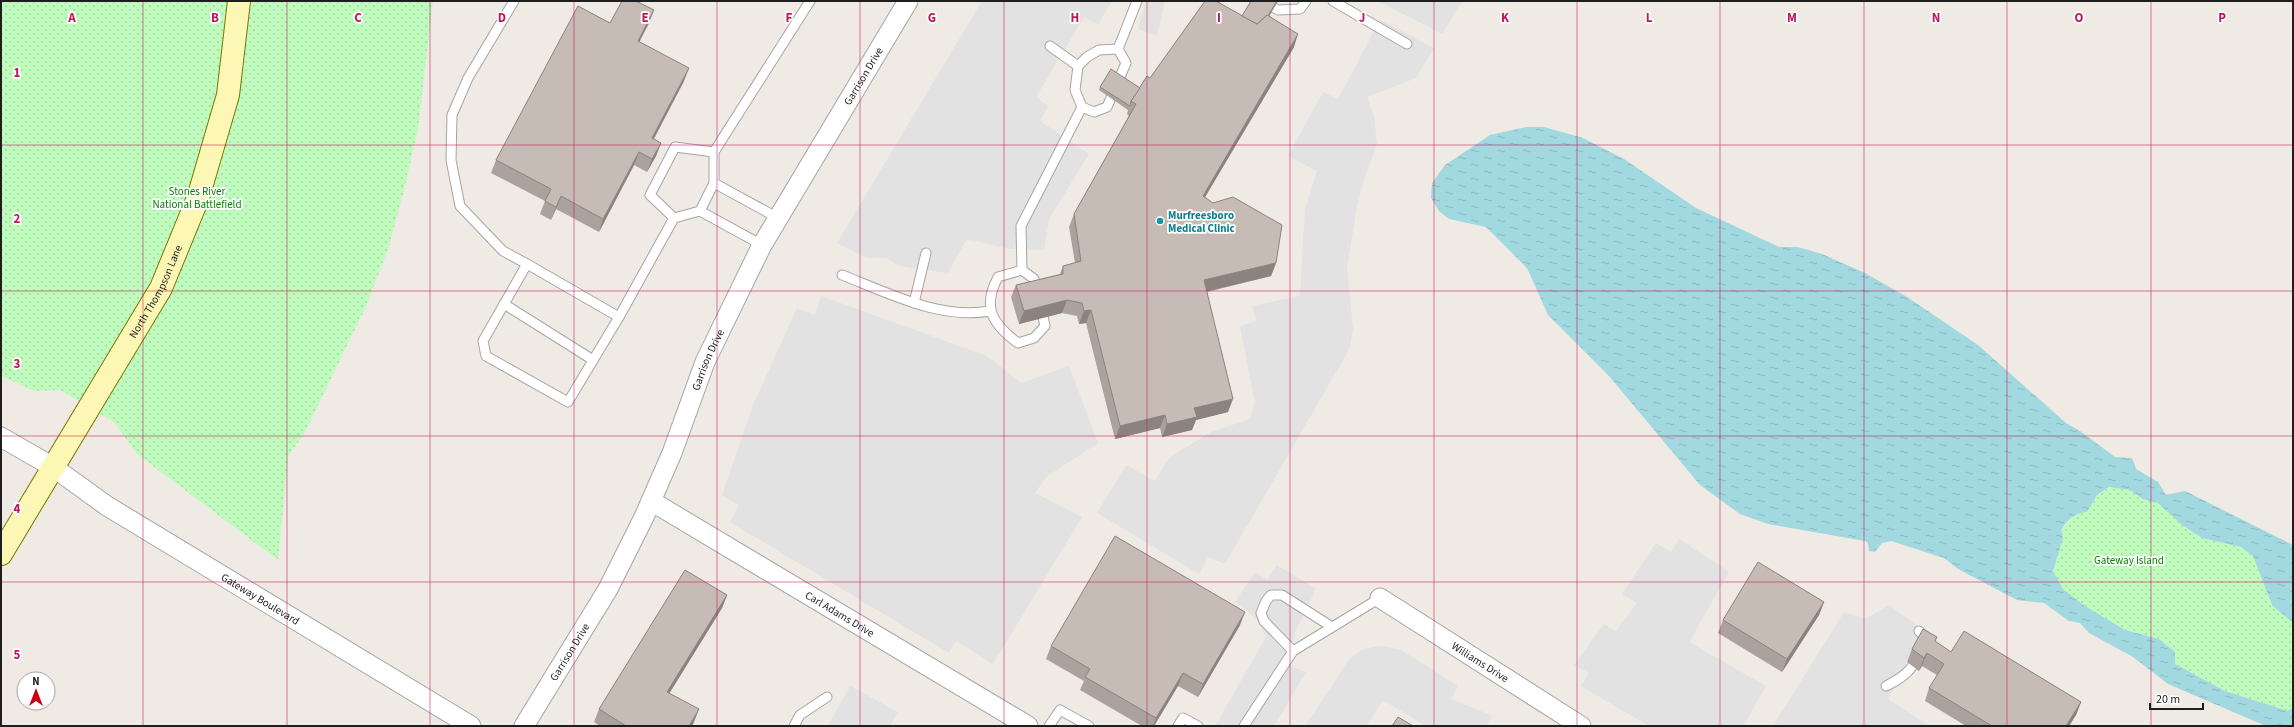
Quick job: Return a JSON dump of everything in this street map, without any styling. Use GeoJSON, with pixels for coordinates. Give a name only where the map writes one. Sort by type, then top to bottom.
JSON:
{"type":"FeatureCollection","features":[{"type":"Feature","properties":{"kind":"main road","name":"North Thompson Lane"},"geometry":{"type":"LineString","coordinates":[[1,554],[161,288],[198,198],[228,95],[239,1]]}},
{"type":"Feature","properties":{"kind":"street","name":"Garrison Drive"},"geometry":{"type":"LineString","coordinates":[[524,726],[608,589],[651,501],[672,453],[705,362],[762,245],[908,1]]}},
{"type":"Feature","properties":{"kind":"street","name":"Gateway Boulevard"},"geometry":{"type":"LineString","coordinates":[[1,436],[53,468],[107,506],[471,726]]}},
{"type":"Feature","properties":{"kind":"street","name":"Carl Adams Drive"},"geometry":{"type":"LineString","coordinates":[[651,501],[1028,726]]}},
{"type":"Feature","properties":{"kind":"street","name":"Williams Drive"},"geometry":{"type":"LineString","coordinates":[[1380,598],[1581,726]]}},
{"type":"Feature","properties":{"kind":"lane"},"geometry":{"type":"LineString","coordinates":[[514,1],[468,78],[452,115],[450,160],[460,206],[503,251],[619,317]]}},
{"type":"Feature","properties":{"kind":"lane"},"geometry":{"type":"LineString","coordinates":[[700,211],[714,183],[714,152],[810,1]]}},
{"type":"Feature","properties":{"kind":"lane"},"geometry":{"type":"LineString","coordinates":[[1118,49],[1136,1]]}},
{"type":"Feature","properties":{"kind":"lane"},"geometry":{"type":"LineString","coordinates":[[1261,1],[1278,10],[1300,9],[1306,1]]}},
{"type":"Feature","properties":{"kind":"lane"},"geometry":{"type":"LineString","coordinates":[[1333,1],[1407,44]]}},
{"type":"Feature","properties":{"kind":"lane"},"geometry":{"type":"LineString","coordinates":[[1050,46],[1078,66]]}},
{"type":"Feature","properties":{"kind":"lane"},"geometry":{"type":"LineString","coordinates":[[1118,49],[1126,63],[1107,107],[1094,112],[1082,107],[1075,90],[1078,66],[1087,57],[1099,50],[1118,49]]}},
{"type":"Feature","properties":{"kind":"lane"},"geometry":{"type":"LineString","coordinates":[[1022,270],[998,277],[990,291],[990,311],[1002,331],[1018,343],[1034,338],[1045,326],[1034,280],[1022,270],[1021,226],[1082,107]]}},
{"type":"Feature","properties":{"kind":"lane"},"geometry":{"type":"LineString","coordinates":[[674,218],[650,196],[675,147],[714,152]]}},
{"type":"Feature","properties":{"kind":"lane"},"geometry":{"type":"LineString","coordinates":[[714,183],[778,218]]}},
{"type":"Feature","properties":{"kind":"lane"},"geometry":{"type":"LineString","coordinates":[[527,264],[484,341],[486,356],[568,402],[619,317],[674,218],[700,211],[762,245]]}},
{"type":"Feature","properties":{"kind":"lane"},"geometry":{"type":"LineString","coordinates":[[914,302],[926,253]]}},
{"type":"Feature","properties":{"kind":"lane"},"geometry":{"type":"LineString","coordinates":[[842,275],[926,307],[974,314],[990,311]]}},
{"type":"Feature","properties":{"kind":"lane"},"geometry":{"type":"LineString","coordinates":[[504,304],[593,360]]}},
{"type":"Feature","properties":{"kind":"lane"},"geometry":{"type":"LineString","coordinates":[[1293,651],[1264,622],[1261,613],[1266,601],[1271,596],[1282,596],[1332,627]]}},
{"type":"Feature","properties":{"kind":"lane"},"geometry":{"type":"LineString","coordinates":[[1244,726],[1293,651],[1380,598]]}},
{"type":"Feature","properties":{"kind":"lane"},"geometry":{"type":"LineString","coordinates":[[1886,686],[1904,677],[1911,670],[1928,640],[1919,631]]}},
{"type":"Feature","properties":{"kind":"lane"},"geometry":{"type":"LineString","coordinates":[[798,724],[800,716],[827,697]]}},
{"type":"Feature","properties":{"kind":"lane"},"geometry":{"type":"LineString","coordinates":[[1050,726],[1060,710],[1089,726]]}},
{"type":"Feature","properties":{"kind":"lane"},"geometry":{"type":"LineString","coordinates":[[1178,726],[1183,718],[1198,726]]}},
{"type":"Feature","properties":{"kind":"green space","name":"Stones River National Battlefield"},"geometry":{"type":"Polygon","coordinates":[[[1,1],[433,1],[418,128],[404,190],[388,249],[366,306],[304,434],[288,456],[278,560],[137,454],[114,422],[60,390],[35,391],[1,376],[1,1]]]}},
{"type":"Feature","properties":{"kind":"green space","name":"Gateway Island"},"geometry":{"type":"Polygon","coordinates":[[[2109,487],[2130,490],[2143,499],[2158,503],[2181,524],[2202,538],[2241,547],[2253,556],[2272,605],[2293,623],[2293,708],[2288,711],[2225,691],[2175,664],[2175,652],[2159,639],[2125,630],[2085,606],[2063,589],[2053,571],[2063,539],[2061,530],[2076,513],[2087,512],[2097,495],[2109,487]]]}},
{"type":"Feature","properties":{"kind":"shaded area"},"geometry":{"type":"Polygon","coordinates":[[[982,1],[1112,1],[1098,24],[1084,17],[1036,97],[1048,106],[1040,121],[1089,154],[1049,219],[1044,250],[1009,249],[967,239],[948,273],[899,266],[886,258],[867,258],[837,243],[982,1]]]}},
{"type":"Feature","properties":{"kind":"shaded area"},"geometry":{"type":"Polygon","coordinates":[[[1146,1],[1165,1],[1157,36],[1138,29],[1146,1]]]}},
{"type":"Feature","properties":{"kind":"shaded area"},"geometry":{"type":"Polygon","coordinates":[[[1378,1],[1462,1],[1442,34],[1378,1]]]}},
{"type":"Feature","properties":{"kind":"shaded area"},"geometry":{"type":"Polygon","coordinates":[[[1380,20],[1434,48],[1416,78],[1367,97],[1374,116],[1377,144],[1364,180],[1357,206],[1347,268],[1353,329],[1350,348],[1225,564],[1208,557],[1199,574],[1097,513],[1126,465],[1155,481],[1169,458],[1211,432],[1250,419],[1255,403],[1240,326],[1257,321],[1252,306],[1300,296],[1305,209],[1317,171],[1288,156],[1323,92],[1338,99],[1380,20]]]}},
{"type":"Feature","properties":{"kind":"shaded area"},"geometry":{"type":"Polygon","coordinates":[[[821,296],[987,356],[1021,383],[1069,366],[1098,443],[1046,477],[1035,493],[1082,517],[993,664],[956,641],[949,653],[730,522],[739,505],[722,495],[753,405],[797,308],[815,315],[821,296]]]}},
{"type":"Feature","properties":{"kind":"shaded area"},"geometry":{"type":"Polygon","coordinates":[[[1679,539],[1729,572],[1689,642],[1766,686],[1743,726],[1649,726],[1581,686],[1589,673],[1574,665],[1604,624],[1616,631],[1637,603],[1622,594],[1656,543],[1671,552],[1679,539]]]}},
{"type":"Feature","properties":{"kind":"shaded area"},"geometry":{"type":"Polygon","coordinates":[[[1277,565],[1316,589],[1295,632],[1290,666],[1306,672],[1274,726],[1215,726],[1266,637],[1254,616],[1235,602],[1255,572],[1267,580],[1277,565]]]}},
{"type":"Feature","properties":{"kind":"shaded area"},"geometry":{"type":"Polygon","coordinates":[[[1889,605],[1922,629],[1888,699],[1930,726],[1773,726],[1844,612],[1865,619],[1889,605]]]}},
{"type":"Feature","properties":{"kind":"shaded area"},"geometry":{"type":"Polygon","coordinates":[[[1381,646],[1401,650],[1458,686],[1451,699],[1493,716],[1486,726],[1426,726],[1383,700],[1366,726],[1305,726],[1350,658],[1364,649],[1381,646]]]}},
{"type":"Feature","properties":{"kind":"shaded area"},"geometry":{"type":"Polygon","coordinates":[[[850,686],[898,712],[890,726],[828,726],[850,686]]]}},
{"type":"Feature","properties":{"kind":"water"},"geometry":{"type":"Polygon","coordinates":[[[1526,127],[1544,127],[1583,138],[1624,159],[1696,208],[1779,247],[1798,247],[1822,254],[1865,273],[1907,297],[1978,345],[2066,423],[2080,431],[2115,457],[2132,458],[2136,469],[2158,482],[2166,495],[2185,491],[2293,545],[2293,623],[2272,605],[2253,556],[2241,547],[2202,538],[2181,524],[2158,503],[2143,499],[2130,490],[2109,487],[2097,495],[2087,512],[2075,515],[2066,523],[2061,530],[2063,539],[2053,571],[2063,589],[2085,606],[2125,630],[2159,639],[2175,652],[2175,664],[2225,691],[2288,711],[2293,708],[2293,726],[2266,726],[2168,684],[2133,657],[2089,633],[2080,623],[2069,621],[2044,603],[2017,600],[1958,569],[1944,558],[1891,541],[1882,543],[1875,552],[1869,551],[1868,543],[1865,541],[1768,524],[1740,514],[1700,485],[1609,376],[1548,315],[1527,268],[1486,227],[1449,219],[1439,211],[1431,198],[1432,183],[1445,165],[1490,135],[1526,127]]]}},
{"type":"Feature","properties":{"kind":"building"},"geometry":{"type":"Polygon","coordinates":[[[622,1],[636,1],[654,10],[638,41],[689,68],[652,138],[661,143],[652,159],[639,152],[603,219],[561,196],[556,207],[545,201],[551,189],[496,160],[578,6],[610,23],[622,1]]]}},
{"type":"Feature","properties":{"kind":"building","name":"Murfreesboro Medical Clinic"},"geometry":{"type":"Polygon","coordinates":[[[1205,1],[1216,1],[1257,24],[1267,15],[1298,34],[1203,196],[1213,203],[1233,197],[1282,225],[1276,263],[1204,280],[1233,399],[1194,408],[1197,417],[1167,424],[1165,415],[1120,426],[1091,310],[1084,311],[1082,303],[1067,300],[1024,311],[1016,285],[1063,274],[1063,266],[1081,261],[1074,214],[1136,104],[1131,101],[1147,76],[1150,78],[1205,1]]]}},
{"type":"Feature","properties":{"kind":"building"},"geometry":{"type":"Polygon","coordinates":[[[1251,1],[1277,1],[1268,16],[1267,15],[1257,24],[1242,16],[1251,1]]]}},
{"type":"Feature","properties":{"kind":"building"},"geometry":{"type":"Polygon","coordinates":[[[1111,69],[1140,88],[1131,101],[1130,106],[1100,87],[1111,69]]]}},
{"type":"Feature","properties":{"kind":"building"},"geometry":{"type":"Polygon","coordinates":[[[1115,536],[1245,612],[1203,684],[1183,673],[1156,718],[1085,677],[1090,669],[1051,646],[1115,536]]]}},
{"type":"Feature","properties":{"kind":"building"},"geometry":{"type":"Polygon","coordinates":[[[1758,562],[1824,602],[1787,659],[1723,620],[1758,562]]]}},
{"type":"Feature","properties":{"kind":"building"},"geometry":{"type":"Polygon","coordinates":[[[685,570],[727,595],[667,692],[699,709],[689,726],[626,726],[599,709],[685,570]]]}},
{"type":"Feature","properties":{"kind":"building"},"geometry":{"type":"Polygon","coordinates":[[[1923,629],[1937,637],[1935,641],[1951,652],[1964,631],[2081,702],[2066,726],[1992,726],[1929,688],[1944,664],[1927,653],[1924,658],[1912,649],[1923,629]]]}},
{"type":"Feature","properties":{"kind":"building"},"geometry":{"type":"Polygon","coordinates":[[[1398,717],[1413,726],[1392,726],[1398,717]]]}},
{"type":"Feature","properties":{"kind":"place","name":"Murfreesboro Medical Clinic"},"geometry":{"type":"Point","coordinates":[1160,221]}}]}
